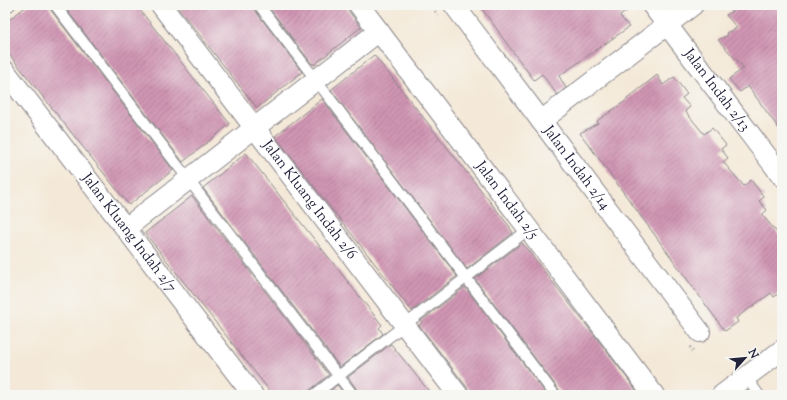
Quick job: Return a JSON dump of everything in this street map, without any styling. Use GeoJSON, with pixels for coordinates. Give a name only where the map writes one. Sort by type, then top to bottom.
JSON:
{"type":"FeatureCollection","features":[{"type":"Feature","properties":{"kind":"street","name":"Jalan Kluang Indah 2/6"},"geometry":{"type":"LineString","coordinates":[[161,5],[458,395]]}},
{"type":"Feature","properties":{"kind":"street","name":"Jalan Indah 2/5"},"geometry":{"type":"LineString","coordinates":[[360,5],[654,395]]}},
{"type":"Feature","properties":{"kind":"street","name":"Jalan Indah 2/14"},"geometry":{"type":"LineString","coordinates":[[454,5],[700,332]]}},
{"type":"Feature","properties":{"kind":"street","name":"Jalan Indah 2/13"},"geometry":{"type":"LineString","coordinates":[[652,5],[782,176]]}},
{"type":"Feature","properties":{"kind":"street"},"geometry":{"type":"LineString","coordinates":[[541,121],[693,5]]}},
{"type":"Feature","properties":{"kind":"street"},"geometry":{"type":"LineString","coordinates":[[126,228],[379,31]]}},
{"type":"Feature","properties":{"kind":"street","name":"Jalan Kluang Indah 2/7"},"geometry":{"type":"LineString","coordinates":[[5,71],[253,395]]}},
{"type":"Feature","properties":{"kind":"street"},"geometry":{"type":"LineString","coordinates":[[722,395],[782,350]]}},
{"type":"Feature","properties":{"kind":"lane"},"geometry":{"type":"LineString","coordinates":[[5,9],[10,5]]}},
{"type":"Feature","properties":{"kind":"lane"},"geometry":{"type":"LineString","coordinates":[[55,5],[352,395]]}},
{"type":"Feature","properties":{"kind":"lane"},"geometry":{"type":"LineString","coordinates":[[259,5],[555,395]]}},
{"type":"Feature","properties":{"kind":"lane"},"geometry":{"type":"LineString","coordinates":[[314,395],[529,229]]}},
{"type":"Feature","properties":{"kind":"lane"},"geometry":{"type":"LineString","coordinates":[[746,377],[759,395]]}},
{"type":"Feature","properties":{"kind":"building"},"geometry":{"type":"Polygon","coordinates":[[[28,5],[49,5],[50,9],[173,170],[129,205],[5,49],[5,23],[28,5]]]}},
{"type":"Feature","properties":{"kind":"building"},"geometry":{"type":"Polygon","coordinates":[[[63,5],[136,5],[230,124],[183,162],[63,5]]]}},
{"type":"Feature","properties":{"kind":"building"},"geometry":{"type":"Polygon","coordinates":[[[176,5],[253,5],[254,9],[302,72],[257,108],[176,5]]]}},
{"type":"Feature","properties":{"kind":"building"},"geometry":{"type":"Polygon","coordinates":[[[267,5],[344,5],[361,27],[314,65],[267,5]]]}},
{"type":"Feature","properties":{"kind":"building"},"geometry":{"type":"Polygon","coordinates":[[[479,5],[635,5],[620,16],[629,27],[559,76],[566,88],[557,95],[542,74],[534,80],[479,5]]]}},
{"type":"Feature","properties":{"kind":"building"},"geometry":{"type":"Polygon","coordinates":[[[741,5],[782,5],[782,133],[748,86],[740,92],[729,79],[744,68],[718,40],[728,35],[726,33],[737,28],[726,15],[741,5]]]}},
{"type":"Feature","properties":{"kind":"building"},"geometry":{"type":"Polygon","coordinates":[[[374,55],[510,227],[513,233],[467,269],[331,90],[374,55]]]}},
{"type":"Feature","properties":{"kind":"building"},"geometry":{"type":"Polygon","coordinates":[[[657,75],[663,85],[674,77],[687,94],[682,98],[690,107],[685,111],[704,134],[712,128],[726,145],[721,149],[728,158],[723,162],[744,186],[751,180],[764,197],[759,201],[767,210],[762,215],[782,238],[782,291],[774,297],[771,293],[736,318],[738,322],[725,331],[580,133],[598,123],[597,121],[627,100],[657,75]]]}},
{"type":"Feature","properties":{"kind":"building"},"geometry":{"type":"Polygon","coordinates":[[[322,99],[457,276],[412,311],[275,136],[322,99]]]}},
{"type":"Feature","properties":{"kind":"building"},"geometry":{"type":"Polygon","coordinates":[[[246,153],[382,325],[379,328],[383,334],[340,367],[203,188],[246,153]]]}},
{"type":"Feature","properties":{"kind":"building"},"geometry":{"type":"Polygon","coordinates":[[[192,196],[329,375],[310,390],[308,395],[273,395],[145,233],[192,196]]]}},
{"type":"Feature","properties":{"kind":"building"},"geometry":{"type":"Polygon","coordinates":[[[522,243],[640,395],[561,395],[560,391],[475,279],[522,243]]]}},
{"type":"Feature","properties":{"kind":"building"},"geometry":{"type":"Polygon","coordinates":[[[465,287],[547,395],[473,395],[419,325],[422,323],[421,321],[465,287]]]}},
{"type":"Feature","properties":{"kind":"building"},"geometry":{"type":"Polygon","coordinates":[[[391,344],[432,395],[359,395],[358,391],[348,377],[391,344]]]}},
{"type":"Feature","properties":{"kind":"building"},"geometry":{"type":"Polygon","coordinates":[[[337,385],[345,395],[325,395],[337,385]]]}}]}
